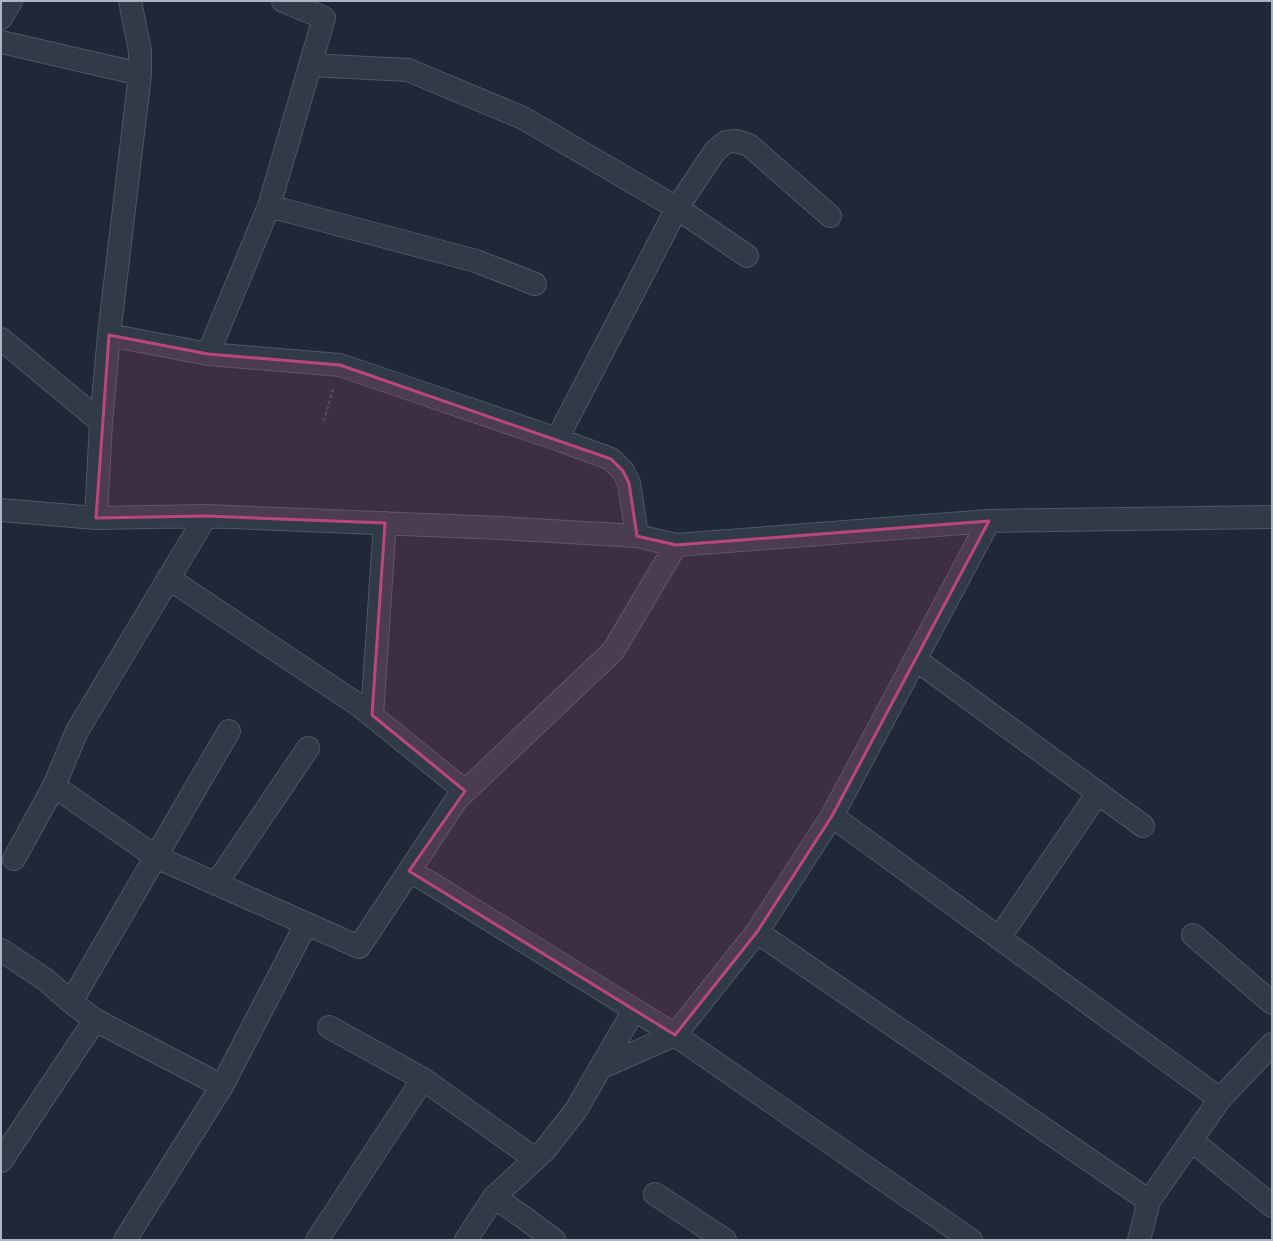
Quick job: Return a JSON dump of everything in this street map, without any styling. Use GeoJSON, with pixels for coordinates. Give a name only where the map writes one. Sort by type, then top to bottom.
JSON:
{"type":"FeatureCollection","features":[{"type":"Feature","properties":{"kind":"street"},"geometry":{"type":"LineString","coordinates":[[1,18],[11,1]]}},
{"type":"Feature","properties":{"kind":"street"},"geometry":{"type":"LineString","coordinates":[[96,518],[101,422],[140,74],[140,51],[130,1]]}},
{"type":"Feature","properties":{"kind":"street"},"geometry":{"type":"LineString","coordinates":[[208,354],[269,206],[324,18],[283,1]]}},
{"type":"Feature","properties":{"kind":"street"},"geometry":{"type":"LineString","coordinates":[[1,42],[140,74]]}},
{"type":"Feature","properties":{"kind":"street"},"geometry":{"type":"LineString","coordinates":[[310,66],[408,70],[523,118],[677,208],[747,256]]}},
{"type":"Feature","properties":{"kind":"street"},"geometry":{"type":"LineString","coordinates":[[557,440],[677,208],[716,151],[726,142],[736,141],[749,145],[830,216]]}},
{"type":"Feature","properties":{"kind":"street"},"geometry":{"type":"LineString","coordinates":[[269,206],[476,261],[535,284]]}},
{"type":"Feature","properties":{"kind":"street"},"geometry":{"type":"LineString","coordinates":[[110,335],[208,354],[340,365],[611,459],[623,471],[629,483],[637,536]]}},
{"type":"Feature","properties":{"kind":"street"},"geometry":{"type":"LineString","coordinates":[[2,340],[101,422]]}},
{"type":"Feature","properties":{"kind":"street"},"geometry":{"type":"LineString","coordinates":[[1,510],[96,518],[206,516],[385,523],[637,536],[676,545],[989,521],[1272,517]]}},
{"type":"Feature","properties":{"kind":"street"},"geometry":{"type":"LineString","coordinates":[[14,859],[54,786],[77,731],[206,516]]}},
{"type":"Feature","properties":{"kind":"street"},"geometry":{"type":"LineString","coordinates":[[600,1068],[675,1035],[757,932],[832,816],[989,521]]}},
{"type":"Feature","properties":{"kind":"street"},"geometry":{"type":"LineString","coordinates":[[372,715],[385,523]]}},
{"type":"Feature","properties":{"kind":"street"},"geometry":{"type":"LineString","coordinates":[[54,786],[156,857],[359,947],[457,799],[613,651],[676,545]]}},
{"type":"Feature","properties":{"kind":"street"},"geometry":{"type":"LineString","coordinates":[[168,578],[360,706],[465,791]]}},
{"type":"Feature","properties":{"kind":"street"},"geometry":{"type":"LineString","coordinates":[[915,660],[1143,826]]}},
{"type":"Feature","properties":{"kind":"street"},"geometry":{"type":"LineString","coordinates":[[71,1002],[229,731]]}},
{"type":"Feature","properties":{"kind":"street"},"geometry":{"type":"LineString","coordinates":[[216,884],[308,748]]}},
{"type":"Feature","properties":{"kind":"street"},"geometry":{"type":"LineString","coordinates":[[999,938],[1098,793]]}},
{"type":"Feature","properties":{"kind":"street"},"geometry":{"type":"LineString","coordinates":[[832,816],[1220,1099]]}},
{"type":"Feature","properties":{"kind":"street"},"geometry":{"type":"LineString","coordinates":[[409,871],[675,1035],[971,1240]]}},
{"type":"Feature","properties":{"kind":"street"},"geometry":{"type":"LineString","coordinates":[[125,1240],[222,1086],[306,924]]}},
{"type":"Feature","properties":{"kind":"street"},"geometry":{"type":"LineString","coordinates":[[757,932],[1149,1201]]}},
{"type":"Feature","properties":{"kind":"street"},"geometry":{"type":"LineString","coordinates":[[1193,935],[1272,1003]]}},
{"type":"Feature","properties":{"kind":"street"},"geometry":{"type":"LineString","coordinates":[[1,950],[46,980],[71,1002],[95,1020],[222,1086]]}},
{"type":"Feature","properties":{"kind":"street"},"geometry":{"type":"LineString","coordinates":[[466,1240],[494,1197],[544,1151],[576,1110],[634,1010]]}},
{"type":"Feature","properties":{"kind":"street"},"geometry":{"type":"LineString","coordinates":[[2,1156],[95,1020]]}},
{"type":"Feature","properties":{"kind":"street"},"geometry":{"type":"LineString","coordinates":[[329,1027],[423,1079],[536,1158]]}},
{"type":"Feature","properties":{"kind":"street"},"geometry":{"type":"LineString","coordinates":[[1139,1240],[1149,1201],[1220,1099],[1272,1044]]}},
{"type":"Feature","properties":{"kind":"street"},"geometry":{"type":"LineString","coordinates":[[317,1240],[423,1079]]}},
{"type":"Feature","properties":{"kind":"street"},"geometry":{"type":"LineString","coordinates":[[1191,1140],[1272,1206]]}},
{"type":"Feature","properties":{"kind":"street"},"geometry":{"type":"LineString","coordinates":[[655,1194],[725,1240]]}},
{"type":"Feature","properties":{"kind":"street"},"geometry":{"type":"LineString","coordinates":[[494,1197],[554,1240]]}},
{"type":"Feature","properties":{"kind":"path"},"geometry":{"type":"LineString","coordinates":[[324,421],[340,365]]}},
{"type":"Feature","properties":{"kind":"highlighted area"},"geometry":{"type":"Polygon","coordinates":[[[109,335],[208,354],[340,365],[611,459],[623,471],[629,483],[637,536],[676,545],[989,521],[832,816],[757,932],[675,1035],[409,871],[465,791],[372,715],[385,523],[206,516],[96,518],[109,335]]]}}]}
